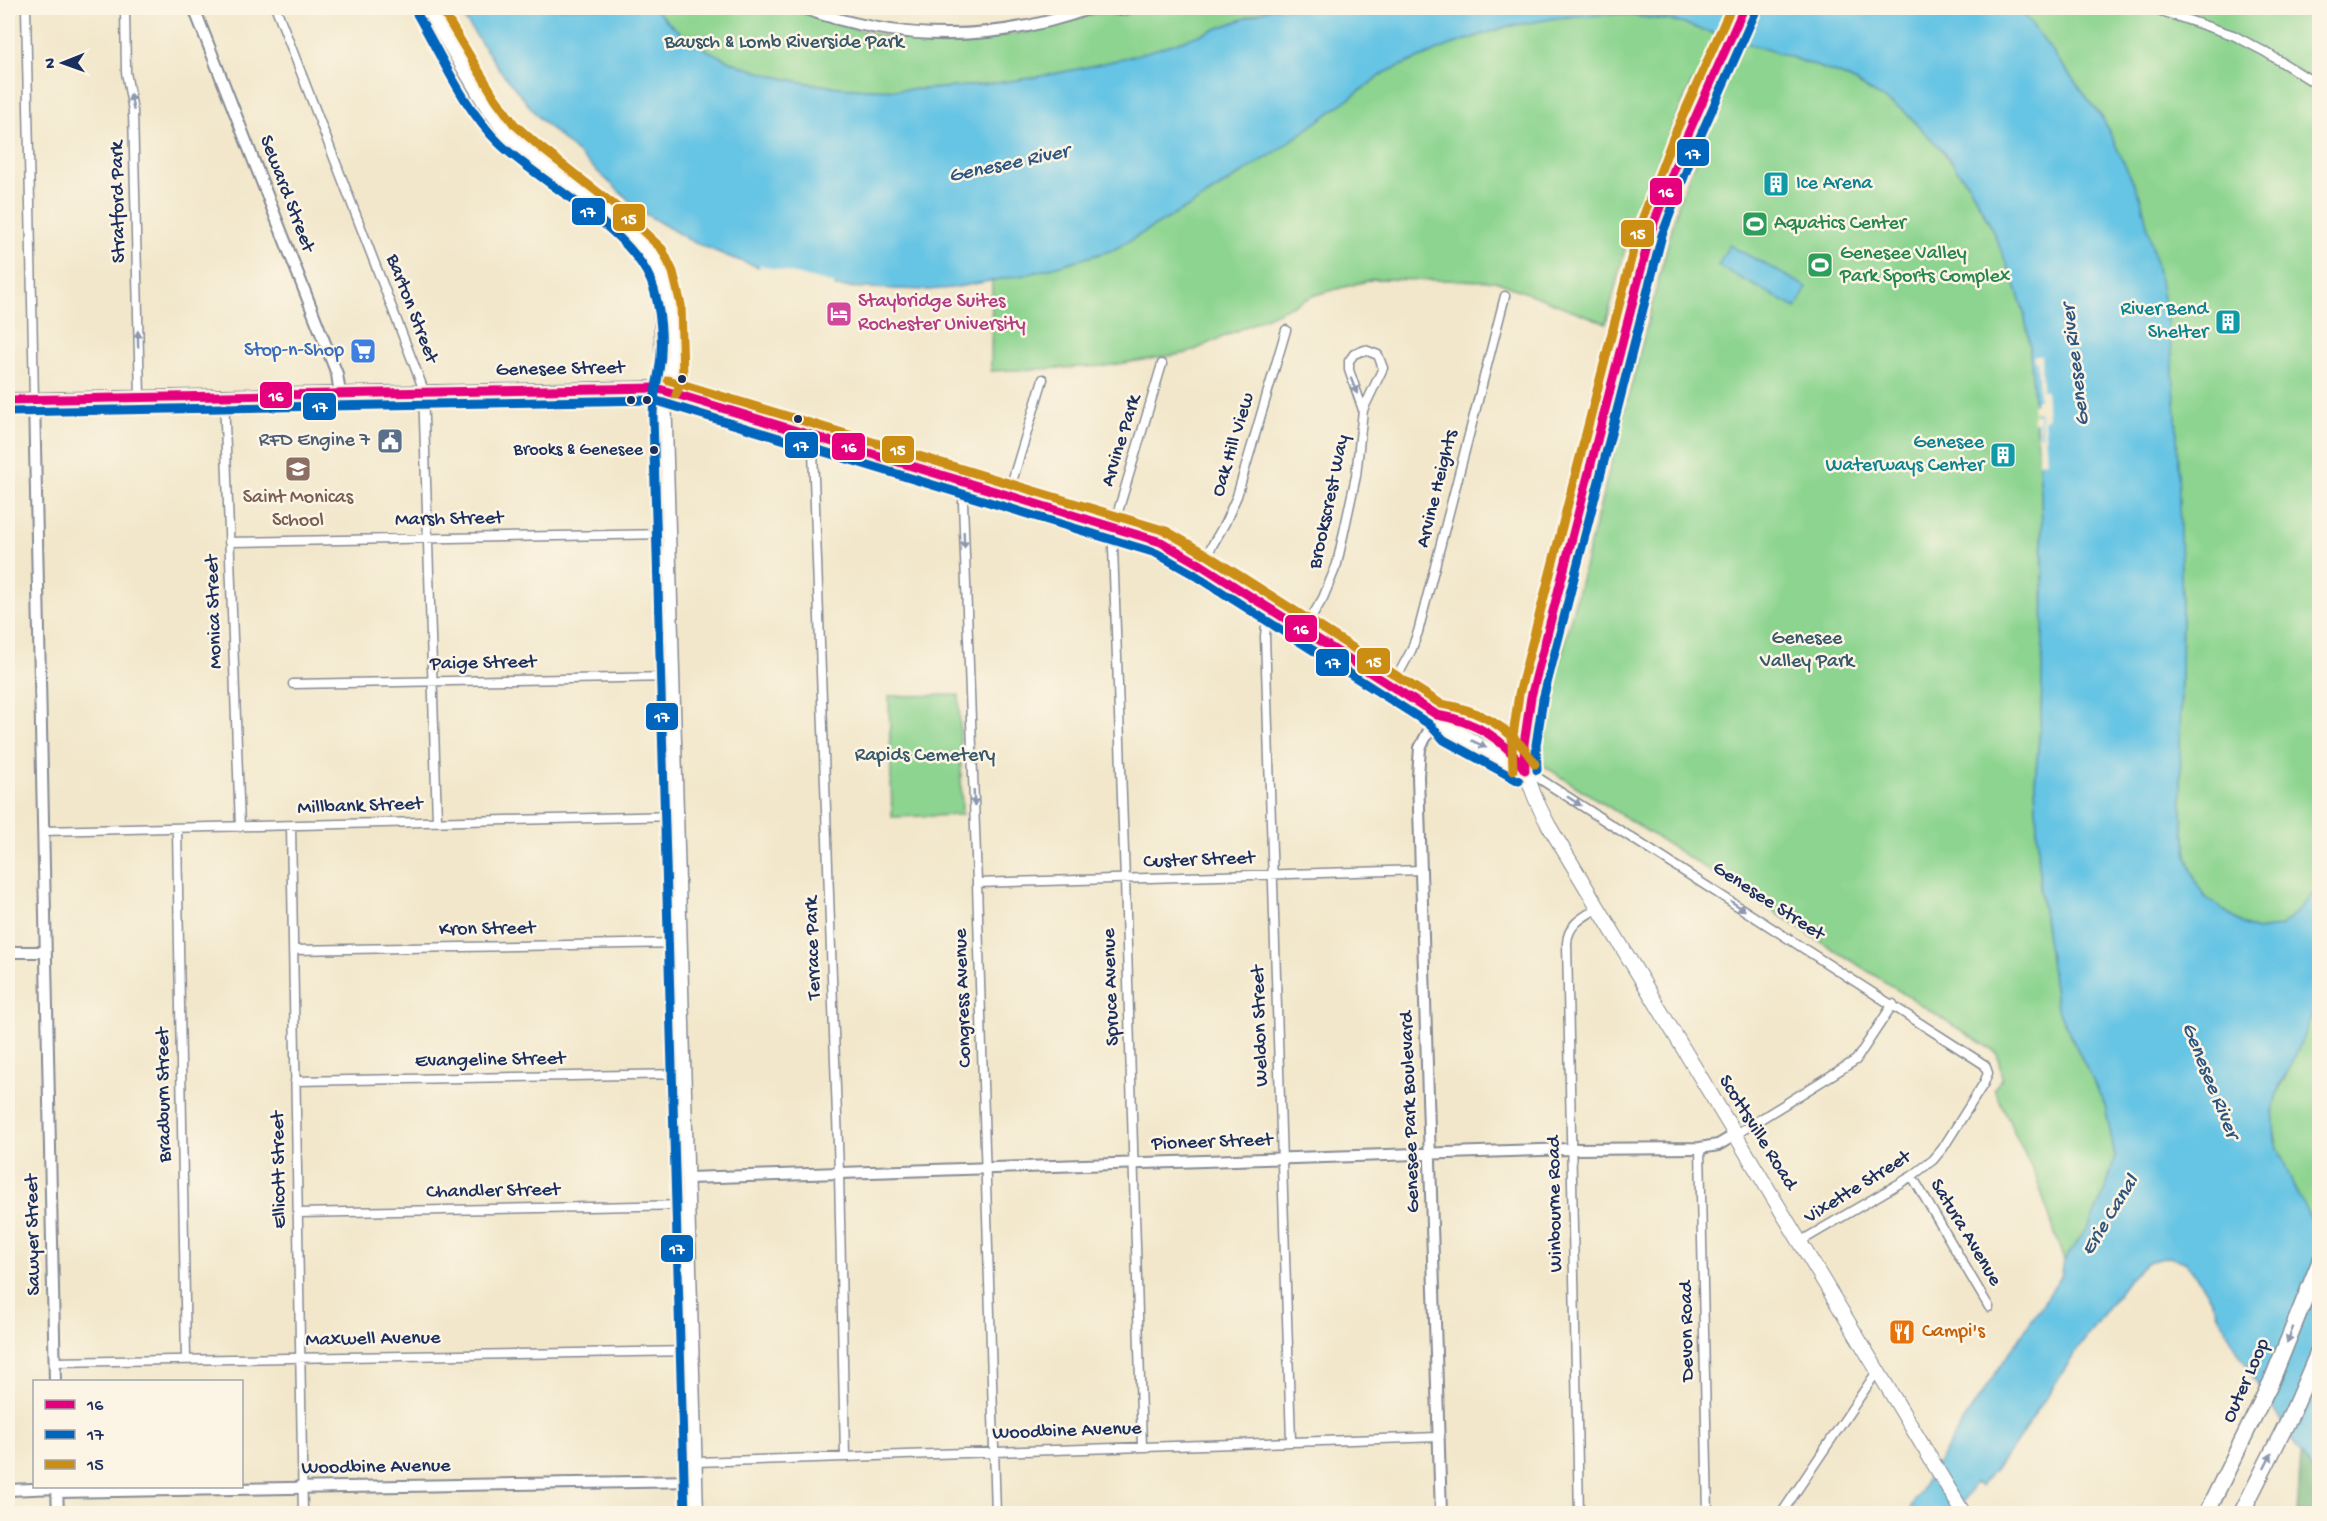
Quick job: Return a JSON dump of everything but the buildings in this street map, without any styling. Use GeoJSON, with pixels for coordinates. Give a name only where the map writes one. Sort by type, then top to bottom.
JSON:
{"type":"FeatureCollection","features":[{"type":"Feature","properties":{"kind":"highway","name":"Outer Loop"},"geometry":{"type":"LineString","coordinates":[[2206,1514],[2274,1374],[2319,1261]]}},
{"type":"Feature","properties":{"kind":"highway"},"geometry":{"type":"LineString","coordinates":[[2241,1514],[2291,1415],[2319,1348]]}},
{"type":"Feature","properties":{"kind":"main road"},"geometry":{"type":"LineString","coordinates":[[427,8],[485,105],[505,132],[531,156],[621,225],[634,238],[651,273],[658,301],[665,391],[697,1514]]}},
{"type":"Feature","properties":{"kind":"main road","name":"Scottsville Road"},"geometry":{"type":"LineString","coordinates":[[1744,8],[1671,174],[1643,257],[1531,697],[1524,744],[1525,770],[1529,786],[1543,815],[1964,1514]]}},
{"type":"Feature","properties":{"kind":"main road","name":"Genesee Street"},"geometry":{"type":"LineString","coordinates":[[8,400],[652,388],[665,391],[1161,542],[1437,715],[1447,727],[1456,733],[1499,754],[1525,770]]}},
{"type":"Feature","properties":{"kind":"street","name":"Sawyer Street"},"geometry":{"type":"LineString","coordinates":[[26,8],[55,1380]]}},
{"type":"Feature","properties":{"kind":"street","name":"Stratford Park"},"geometry":{"type":"LineString","coordinates":[[124,8],[126,72],[134,111],[140,397]]}},
{"type":"Feature","properties":{"kind":"street","name":"Seward Street"},"geometry":{"type":"LineString","coordinates":[[194,8],[337,373],[340,394]]}},
{"type":"Feature","properties":{"kind":"street","name":"Barton Street"},"geometry":{"type":"LineString","coordinates":[[276,8],[421,380],[437,820]]}},
{"type":"Feature","properties":{"kind":"street"},"geometry":{"type":"LineString","coordinates":[[807,8],[865,26],[897,31],[965,34],[995,33],[1029,27],[1091,8]]}},
{"type":"Feature","properties":{"kind":"street"},"geometry":{"type":"LineString","coordinates":[[1112,8],[1120,10],[1129,8]]}},
{"type":"Feature","properties":{"kind":"street"},"geometry":{"type":"LineString","coordinates":[[2152,8],[2233,35],[2267,53],[2319,86]]}},
{"type":"Feature","properties":{"kind":"street","name":"Arvine Heights"},"geometry":{"type":"LineString","coordinates":[[1392,686],[1412,651],[1418,632],[1505,296]]}},
{"type":"Feature","properties":{"kind":"street","name":"Oak Hill View"},"geometry":{"type":"LineString","coordinates":[[1201,565],[1226,523],[1236,496],[1286,330]]}},
{"type":"Feature","properties":{"kind":"street","name":"Brookscrest Way"},"geometry":{"type":"LineString","coordinates":[[1304,630],[1328,587],[1340,552],[1358,464],[1363,410],[1383,368],[1378,355],[1365,350],[1354,354],[1348,367],[1363,410]]}},
{"type":"Feature","properties":{"kind":"street","name":"Arvine Park"},"geometry":{"type":"LineString","coordinates":[[1114,527],[1162,364]]}},
{"type":"Feature","properties":{"kind":"street"},"geometry":{"type":"LineString","coordinates":[[1008,495],[1042,380]]}},
{"type":"Feature","properties":{"kind":"street","name":"Monica Street"},"geometry":{"type":"LineString","coordinates":[[224,396],[240,827]]}},
{"type":"Feature","properties":{"kind":"street","name":"Terrace Park"},"geometry":{"type":"LineString","coordinates":[[815,437],[813,456],[839,1172],[845,1457]]}},
{"type":"Feature","properties":{"kind":"street","name":"Congress Avenue"},"geometry":{"type":"LineString","coordinates":[[966,482],[963,502],[996,1514]]}},
{"type":"Feature","properties":{"kind":"street","name":"Spruce Avenue"},"geometry":{"type":"LineString","coordinates":[[1114,527],[1113,557],[1142,1448]]}},
{"type":"Feature","properties":{"kind":"street","name":"Marsh Street"},"geometry":{"type":"LineString","coordinates":[[229,542],[669,534]]}},
{"type":"Feature","properties":{"kind":"street","name":"Weldon Street"},"geometry":{"type":"LineString","coordinates":[[1272,610],[1265,636],[1291,1441]]}},
{"type":"Feature","properties":{"kind":"street","name":"Paige Street"},"geometry":{"type":"LineString","coordinates":[[293,684],[673,677]]}},
{"type":"Feature","properties":{"kind":"street","name":"Genesee Park Boulevard"},"geometry":{"type":"LineString","coordinates":[[1437,715],[1424,739],[1419,758],[1441,1514]]}},
{"type":"Feature","properties":{"kind":"street","name":"Genesee Street"},"geometry":{"type":"LineString","coordinates":[[1525,770],[1977,1058],[1987,1070]]}},
{"type":"Feature","properties":{"kind":"street","name":"Millbank Street"},"geometry":{"type":"LineString","coordinates":[[43,831],[677,816]]}},
{"type":"Feature","properties":{"kind":"street","name":"Ellicott Street"},"geometry":{"type":"LineString","coordinates":[[291,826],[303,1514]]}},
{"type":"Feature","properties":{"kind":"street","name":"Bradburn Street"},"geometry":{"type":"LineString","coordinates":[[177,829],[186,1360]]}},
{"type":"Feature","properties":{"kind":"street","name":"Custer Street"},"geometry":{"type":"LineString","coordinates":[[977,883],[1422,870]]}},
{"type":"Feature","properties":{"kind":"street","name":"Winbourne Road"},"geometry":{"type":"LineString","coordinates":[[1579,1514],[1568,937],[1576,922],[1598,908]]}},
{"type":"Feature","properties":{"kind":"street","name":"Kron Street"},"geometry":{"type":"LineString","coordinates":[[293,950],[681,943]]}},
{"type":"Feature","properties":{"kind":"street"},"geometry":{"type":"LineString","coordinates":[[8,952],[46,952]]}},
{"type":"Feature","properties":{"kind":"street"},"geometry":{"type":"LineString","coordinates":[[1735,1135],[1856,1060],[1893,1004]]}},
{"type":"Feature","properties":{"kind":"street","name":"Vixette Street"},"geometry":{"type":"LineString","coordinates":[[1801,1242],[1912,1176],[1933,1160],[1984,1083],[1987,1070]]}},
{"type":"Feature","properties":{"kind":"street","name":"Evangeline Street"},"geometry":{"type":"LineString","coordinates":[[296,1081],[685,1074]]}},
{"type":"Feature","properties":{"kind":"street","name":"Pioneer Street"},"geometry":{"type":"LineString","coordinates":[[688,1178],[1571,1149],[1700,1148],[1718,1145],[1735,1135]]}},
{"type":"Feature","properties":{"kind":"street","name":"Devon Road"},"geometry":{"type":"LineString","coordinates":[[1700,1148],[1708,1514]]}},
{"type":"Feature","properties":{"kind":"street","name":"Satura Avenue"},"geometry":{"type":"LineString","coordinates":[[1912,1176],[1989,1307]]}},
{"type":"Feature","properties":{"kind":"street","name":"Chandler Street"},"geometry":{"type":"LineString","coordinates":[[298,1213],[688,1205]]}},
{"type":"Feature","properties":{"kind":"street","name":"Maxwell Avenue"},"geometry":{"type":"LineString","coordinates":[[54,1362],[693,1351]]}},
{"type":"Feature","properties":{"kind":"street"},"geometry":{"type":"LineString","coordinates":[[1781,1514],[1878,1370]]}},
{"type":"Feature","properties":{"kind":"street","name":"Woodbine Avenue"},"geometry":{"type":"LineString","coordinates":[[696,1462],[1439,1437]]}},
{"type":"Feature","properties":{"kind":"street","name":"Woodbine Avenue"},"geometry":{"type":"LineString","coordinates":[[8,1490],[303,1488],[696,1481]]}},
{"type":"Feature","properties":{"kind":"street"},"geometry":{"type":"LineString","coordinates":[[57,1489],[58,1514]]}},
{"type":"Feature","properties":{"kind":"green space","name":"Bausch & Lomb Riverside Park"},"geometry":{"type":"Polygon","coordinates":[[[654,8],[788,8],[855,29],[891,37],[962,40],[1029,32],[1097,13],[1125,15],[1137,8],[1272,8],[1153,50],[1059,73],[999,83],[936,89],[872,89],[809,83],[750,69],[697,44],[654,8]]]}},
{"type":"Feature","properties":{"kind":"green space"},"geometry":{"type":"Polygon","coordinates":[[[2014,8],[2319,8],[2320,887],[2289,920],[2279,927],[2256,930],[2244,925],[2204,896],[2196,882],[2187,856],[2182,815],[2180,747],[2182,603],[2172,354],[2103,119],[2026,17],[2014,8]]]}},
{"type":"Feature","properties":{"kind":"green space","name":"Genesee Valley Park"},"geometry":{"type":"Polygon","coordinates":[[[1620,14],[1674,21],[1785,55],[1847,77],[1904,111],[1942,150],[1969,185],[2002,248],[2012,276],[2029,337],[2041,491],[2044,629],[2041,716],[2035,783],[2040,889],[2057,1008],[2105,1105],[2115,1156],[2106,1189],[2090,1224],[2064,1261],[2038,1182],[1994,1089],[2002,1077],[1997,1053],[1544,766],[1542,761],[1543,726],[1679,201],[1724,91],[1692,82],[1626,245],[1606,323],[1495,281],[1374,279],[1315,295],[1188,353],[1105,366],[991,371],[992,280],[1029,274],[1113,250],[1195,203],[1274,153],[1386,72],[1448,46],[1505,27],[1562,17],[1620,14]]]}},
{"type":"Feature","properties":{"kind":"green space","name":"Rapids Cemetery"},"geometry":{"type":"Polygon","coordinates":[[[959,695],[962,815],[892,817],[889,696],[959,695]]]}},
{"type":"Feature","properties":{"kind":"green space"},"geometry":{"type":"Polygon","coordinates":[[[2319,998],[2319,1234],[2287,1173],[2273,1123],[2278,1090],[2319,998]]]}},
{"type":"Feature","properties":{"kind":"green space"},"geometry":{"type":"Polygon","coordinates":[[[2301,1454],[2319,1483],[2319,1513],[2297,1514],[2301,1454]]]}},
{"type":"Feature","properties":{"kind":"water"},"geometry":{"type":"Polygon","coordinates":[[[457,8],[654,8],[697,44],[750,69],[809,83],[872,89],[936,89],[999,83],[1059,73],[1153,50],[1272,8],[2014,8],[2026,17],[2103,119],[2141,198],[2160,281],[2172,354],[2177,432],[2182,603],[2180,747],[2182,815],[2187,856],[2196,882],[2204,896],[2244,925],[2256,930],[2279,927],[2289,920],[2319,887],[2319,998],[2291,1066],[2280,1084],[2273,1108],[2275,1140],[2294,1188],[2319,1234],[2319,1483],[2239,1354],[2203,1285],[2185,1262],[2169,1257],[2147,1262],[2128,1280],[2080,1346],[2012,1449],[1981,1486],[1975,1483],[1956,1513],[1908,1513],[2001,1364],[2061,1277],[2064,1261],[2090,1224],[2106,1189],[2115,1156],[2105,1105],[2057,1008],[2040,889],[2035,783],[2041,716],[2044,592],[2041,491],[2029,337],[2012,276],[1988,220],[1969,185],[1942,150],[1904,111],[1847,77],[1785,55],[1674,21],[1620,14],[1562,17],[1505,27],[1448,46],[1386,72],[1274,153],[1195,203],[1113,250],[1029,274],[952,288],[928,290],[837,287],[773,272],[732,258],[691,241],[642,212],[540,119],[500,70],[457,8]]]}},
{"type":"Feature","properties":{"kind":"water"},"geometry":{"type":"Polygon","coordinates":[[[1729,245],[1807,287],[1796,308],[1718,266],[1729,245]]]}},
{"type":"Feature","properties":{"kind":"pier"},"geometry":{"type":"Polygon","coordinates":[[[760,265],[834,284],[834,289],[758,271],[760,265]]]}},
{"type":"Feature","properties":{"kind":"pier"},"geometry":{"type":"Polygon","coordinates":[[[2033,356],[2041,356],[2042,390],[2046,390],[2048,419],[2044,420],[2047,461],[2038,462],[2037,422],[2033,422],[2032,406],[2036,403],[2036,399],[2039,399],[2037,362],[2034,361],[2033,356]],[[2040,413],[2033,414],[2039,415],[2040,436],[2042,435],[2040,413]]]}},
{"type":"Feature","properties":{"kind":"transit line","name":"15"},"geometry":{"type":"LineString","coordinates":[[441,8],[495,98],[514,124],[623,212],[662,249],[673,272],[681,305],[683,375],[676,395]]}},
{"type":"Feature","properties":{"kind":"transit line","name":"15"},"geometry":{"type":"LineString","coordinates":[[1513,770],[1512,743],[1519,694],[1639,228],[1673,138],[1731,8]]}},
{"type":"Feature","properties":{"kind":"transit line","name":"16"},"geometry":{"type":"LineString","coordinates":[[1525,770],[1524,744],[1531,697],[1651,231],[1684,143],[1744,8]]}},
{"type":"Feature","properties":{"kind":"transit line","name":"17"},"geometry":{"type":"LineString","coordinates":[[1537,770],[1536,745],[1543,699],[1662,235],[1695,148],[1755,13]]}},
{"type":"Feature","properties":{"kind":"transit line","name":"17"},"geometry":{"type":"LineString","coordinates":[[417,14],[454,82],[487,130],[518,159],[583,207],[624,242],[640,261],[651,281],[659,313],[661,349],[653,416],[685,1514]]}},
{"type":"Feature","properties":{"kind":"transit line","name":"15"},"geometry":{"type":"LineString","coordinates":[[668,380],[1166,531],[1441,704],[1469,711],[1495,723],[1517,741],[1535,764]]}},
{"type":"Feature","properties":{"kind":"transit line","name":"16"},"geometry":{"type":"LineString","coordinates":[[8,400],[656,388],[1161,542],[1437,715],[1463,722],[1487,733],[1508,749],[1525,770]]}},
{"type":"Feature","properties":{"kind":"transit line","name":"17"},"geometry":{"type":"LineString","coordinates":[[8,412],[654,400],[1156,553],[1195,575],[1429,724],[1444,740],[1519,781]]}},
{"type":"Feature","properties":{"kind":"place","name":"Ice Arena"},"geometry":{"type":"Point","coordinates":[1776,184]}},
{"type":"Feature","properties":{"kind":"place","name":"Aquatics Center"},"geometry":{"type":"Point","coordinates":[1755,224]}},
{"type":"Feature","properties":{"kind":"place","name":"Genesee Valley Park Sports Complex"},"geometry":{"type":"Point","coordinates":[1820,265]}},
{"type":"Feature","properties":{"kind":"place","name":"Staybridge Suites Rochester University"},"geometry":{"type":"Point","coordinates":[839,314]}},
{"type":"Feature","properties":{"kind":"place","name":"River Bend Shelter"},"geometry":{"type":"Point","coordinates":[2228,322]}},
{"type":"Feature","properties":{"kind":"place","name":"Stop-n-Shop"},"geometry":{"type":"Point","coordinates":[363,351]}},
{"type":"Feature","properties":{"kind":"place","name":"RFD Engine 7"},"geometry":{"type":"Point","coordinates":[390,441]}},
{"type":"Feature","properties":{"kind":"place","name":"Brooks & Genesee"},"geometry":{"type":"Point","coordinates":[654,450]}},
{"type":"Feature","properties":{"kind":"place","name":"Genesee Waterways Center"},"geometry":{"type":"Point","coordinates":[2003,455]}},
{"type":"Feature","properties":{"kind":"place","name":"Saint Monicas School"},"geometry":{"type":"Point","coordinates":[298,469]}},
{"type":"Feature","properties":{"kind":"place","name":"Campi's"},"geometry":{"type":"Point","coordinates":[1902,1332]}},
{"type":"Feature","properties":{"kind":"water label","name":"Genesee River"},"geometry":{"type":"Point","coordinates":[1009,165]}},
{"type":"Feature","properties":{"kind":"water label","name":"Genesee River"},"geometry":{"type":"Point","coordinates":[2077,365]}},
{"type":"Feature","properties":{"kind":"water label","name":"Genesee River"},"geometry":{"type":"Point","coordinates":[2209,1081]}},
{"type":"Feature","properties":{"kind":"water label","name":"Erie Canal"},"geometry":{"type":"Point","coordinates":[2111,1216]}}]}
